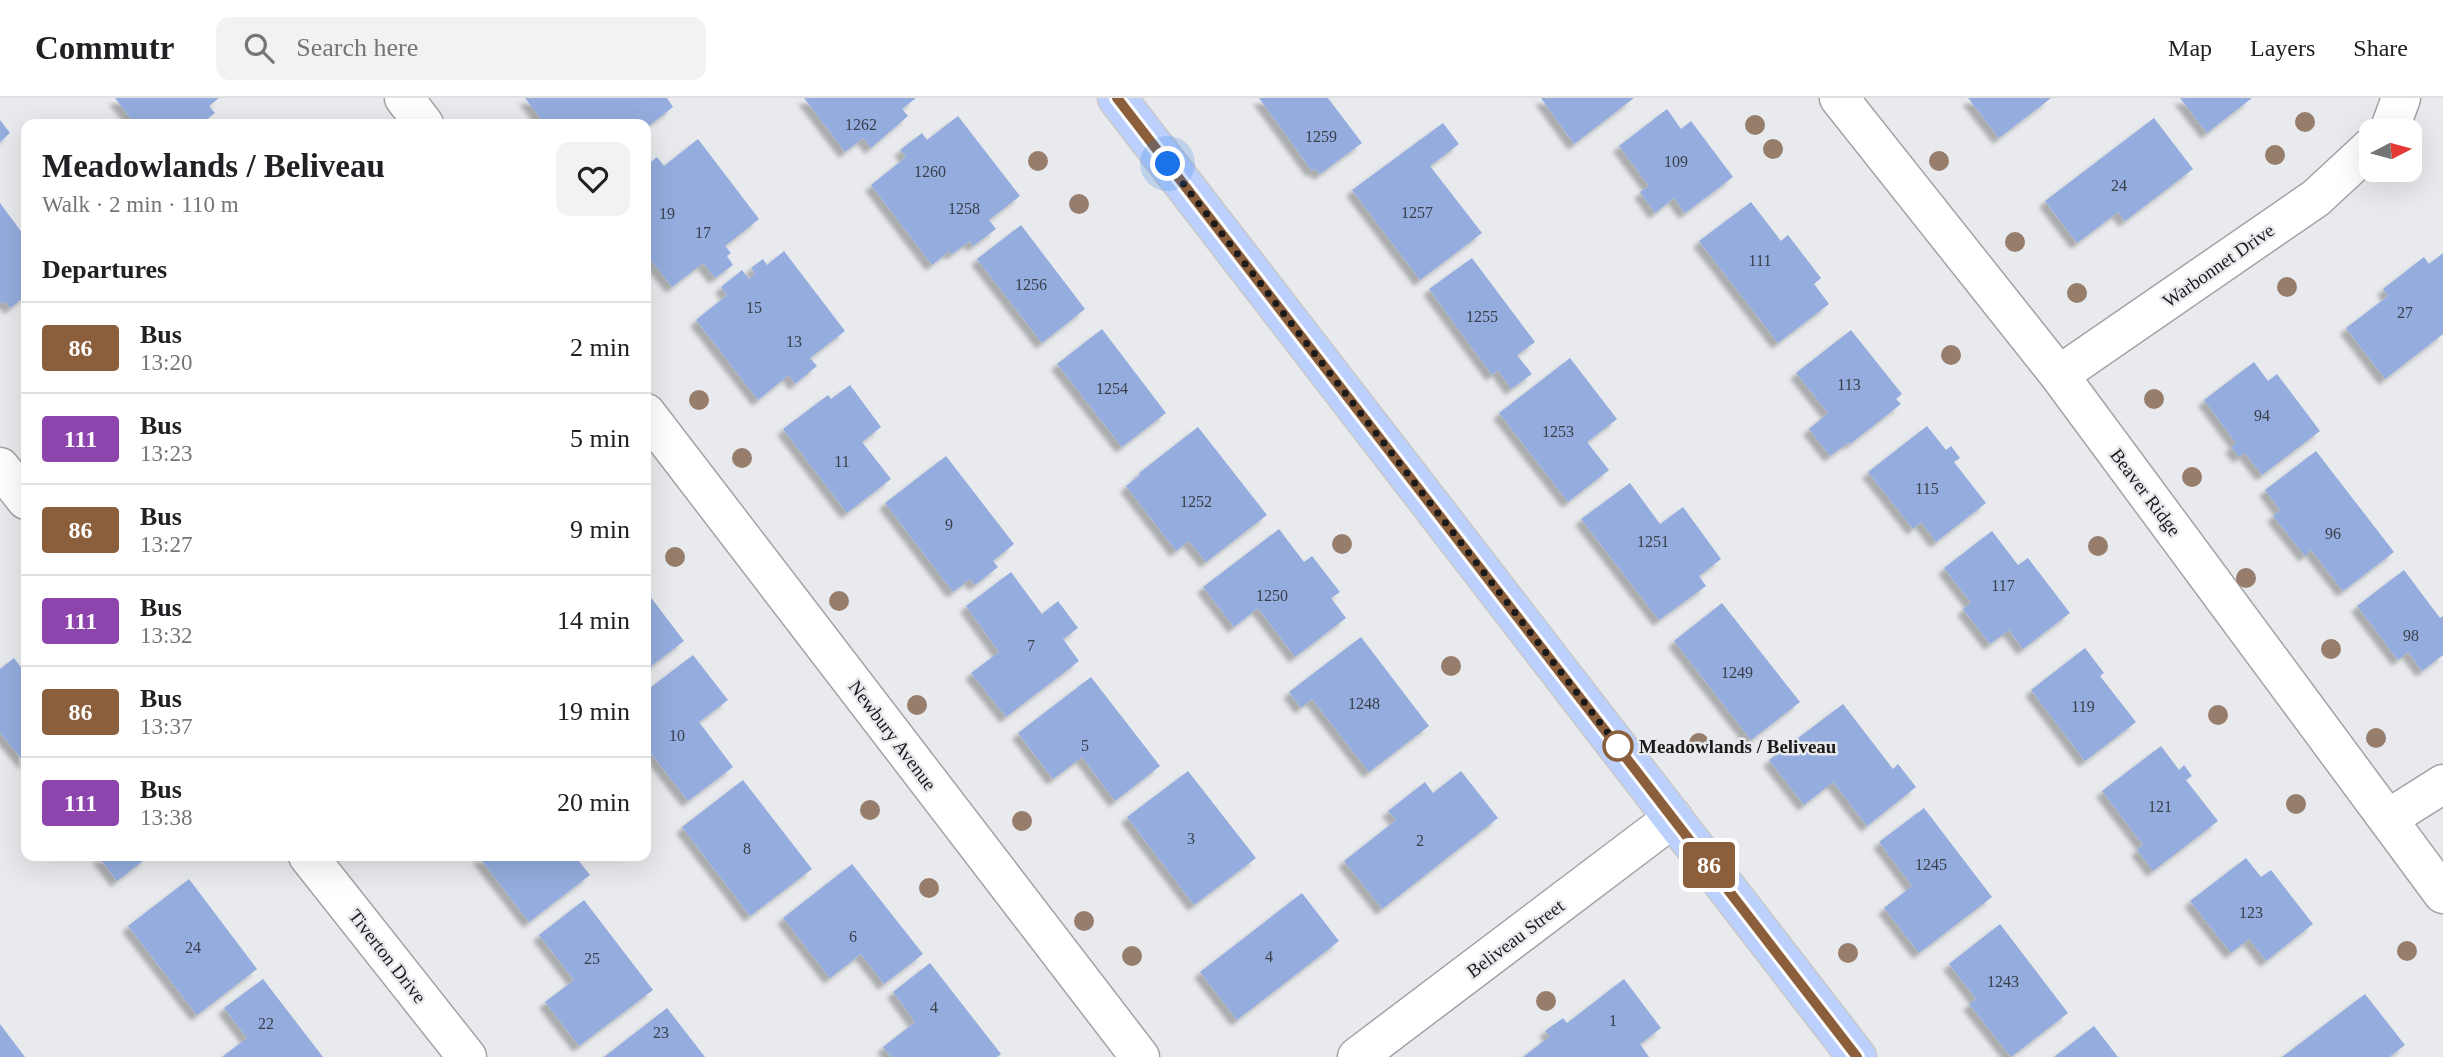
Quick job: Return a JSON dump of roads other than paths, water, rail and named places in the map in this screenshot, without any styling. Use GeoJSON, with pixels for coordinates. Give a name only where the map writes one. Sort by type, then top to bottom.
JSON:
{"type":"FeatureCollection","features":[{"type":"Feature","properties":{"kind":"main road"},"geometry":{"type":"LineString","coordinates":[[1117,98],[1857,1057]]}},
{"type":"Feature","properties":{"kind":"street"},"geometry":{"type":"LineString","coordinates":[[404,98],[420,119]]}},
{"type":"Feature","properties":{"kind":"street","name":"Beaver Ridge"},"geometry":{"type":"LineString","coordinates":[[1839,98],[2059,375],[2443,894]]}},
{"type":"Feature","properties":{"kind":"street"},"geometry":{"type":"LineString","coordinates":[[2393,119],[2401,98]]}},
{"type":"Feature","properties":{"kind":"street","name":"Warbonnet Drive"},"geometry":{"type":"LineString","coordinates":[[2059,375],[2316,198],[2359,158]]}},
{"type":"Feature","properties":{"kind":"street","name":"Newbury Avenue"},"geometry":{"type":"LineString","coordinates":[[651,420],[1140,1057]]}},
{"type":"Feature","properties":{"kind":"street"},"geometry":{"type":"LineString","coordinates":[[0,467],[21,494]]}},
{"type":"Feature","properties":{"kind":"street"},"geometry":{"type":"LineString","coordinates":[[2389,818],[2443,784]]}},
{"type":"Feature","properties":{"kind":"street","name":"Beliveau Street"},"geometry":{"type":"LineString","coordinates":[[1357,1057],[1673,818]]}},
{"type":"Feature","properties":{"kind":"street","name":"Tiverton Drive"},"geometry":{"type":"LineString","coordinates":[[312,861],[467,1057]]}},
{"type":"Feature","properties":{"kind":"place","name":"Meadowlands / Beliveau"},"geometry":{"type":"Point","coordinates":[1618,746]}}]}
